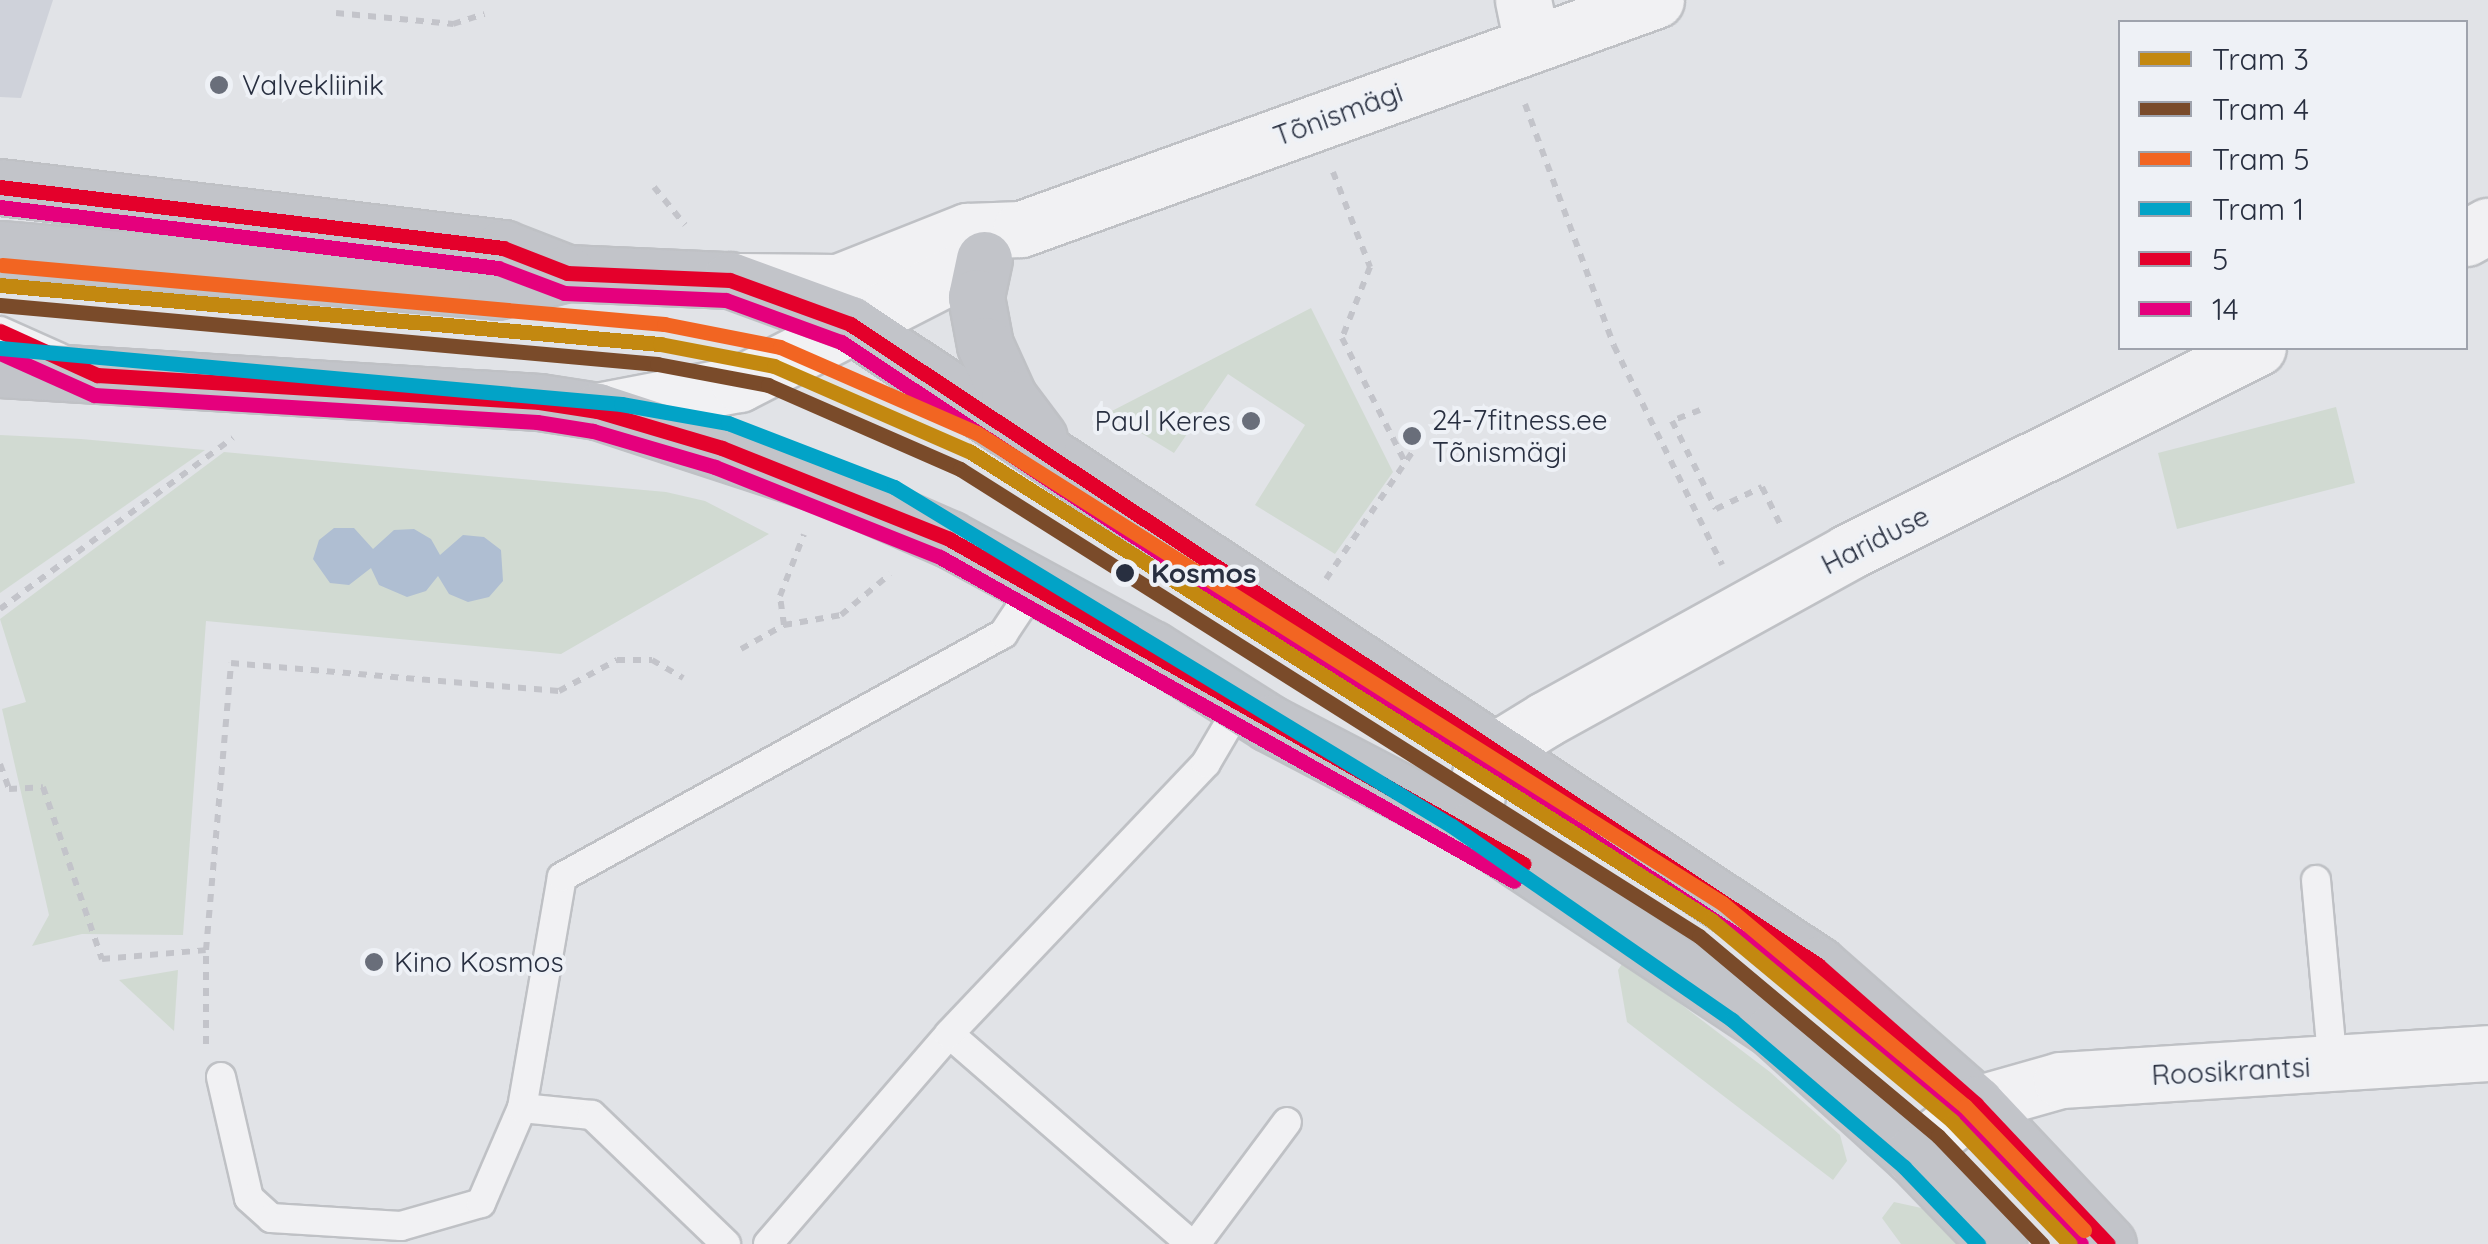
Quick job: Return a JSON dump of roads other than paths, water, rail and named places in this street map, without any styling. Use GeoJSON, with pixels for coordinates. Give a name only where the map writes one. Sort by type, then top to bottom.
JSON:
{"type":"FeatureCollection","features":[{"type":"Feature","properties":{"kind":"main road"},"geometry":{"type":"LineString","coordinates":[[0,188],[503,248],[567,273]]}},
{"type":"Feature","properties":{"kind":"main road"},"geometry":{"type":"LineString","coordinates":[[1002,244],[976,297],[985,346],[1008,398],[1056,460]]}},
{"type":"Feature","properties":{"kind":"main road"},"geometry":{"type":"LineString","coordinates":[[0,249],[496,291],[567,273],[730,280],[850,324],[1334,649],[1500,748],[1818,965],[1976,1104],[2108,1244]]}},
{"type":"Feature","properties":{"kind":"main road"},"geometry":{"type":"LineString","coordinates":[[0,369],[597,411],[832,488],[1035,586],[1240,705],[1472,830],[1774,1030],[1912,1154],[1998,1244]]}},
{"type":"Feature","properties":{"kind":"street","name":"Tõnismägi"},"geometry":{"type":"LineString","coordinates":[[597,411],[739,384],[1002,244],[1527,22],[1656,0]]}},
{"type":"Feature","properties":{"kind":"street","name":"Tõnismägi"},"geometry":{"type":"LineString","coordinates":[[730,280],[838,282],[966,231],[1002,244]]}},
{"type":"Feature","properties":{"kind":"street","name":"Hariduse"},"geometry":{"type":"LineString","coordinates":[[1500,748],[1848,552],[2254,350]]}},
{"type":"Feature","properties":{"kind":"street"},"geometry":{"type":"LineString","coordinates":[[1472,830],[1474,792],[1500,748]]}},
{"type":"Feature","properties":{"kind":"street","name":"Roosikrantsi"},"geometry":{"type":"LineString","coordinates":[[1976,1104],[2061,1080],[2333,1066],[2488,1053]]}},
{"type":"Feature","properties":{"kind":"street"},"geometry":{"type":"LineString","coordinates":[[1912,1154],[1976,1104]]}},
{"type":"Feature","properties":{"kind":"lane"},"geometry":{"type":"LineString","coordinates":[[0,331],[97,375]]}},
{"type":"Feature","properties":{"kind":"lane"},"geometry":{"type":"LineString","coordinates":[[221,1077],[249,1198],[272,1218],[402,1226],[481,1203],[522,1108],[562,877],[1003,634],[1035,586]]}},
{"type":"Feature","properties":{"kind":"lane"},"geometry":{"type":"LineString","coordinates":[[768,1244],[950,1034],[1206,763],[1240,705]]}},
{"type":"Feature","properties":{"kind":"lane"},"geometry":{"type":"LineString","coordinates":[[2316,880],[2333,1066]]}},
{"type":"Feature","properties":{"kind":"lane"},"geometry":{"type":"LineString","coordinates":[[950,1034],[1193,1244],[1288,1122]]}},
{"type":"Feature","properties":{"kind":"lane"},"geometry":{"type":"LineString","coordinates":[[522,1108],[592,1116],[726,1244]]}},
{"type":"Feature","properties":{"kind":"water"},"geometry":{"type":"Polygon","coordinates":[[[334,528],[354,528],[373,549],[394,530],[414,529],[431,539],[440,555],[463,535],[484,537],[501,550],[503,581],[489,597],[468,602],[449,594],[438,576],[426,591],[407,597],[379,585],[371,568],[349,585],[330,583],[313,559],[319,540],[334,528]]]}},
{"type":"Feature","properties":{"kind":"tram line","name":"5"},"geometry":{"type":"LineString","coordinates":[[2,265],[664,324],[780,347],[977,433],[1722,903],[1965,1106],[2084,1230]]}},
{"type":"Feature","properties":{"kind":"tram line","name":"3"},"geometry":{"type":"LineString","coordinates":[[0,285],[660,344],[774,366],[969,451],[1711,920],[1952,1121],[2070,1244]]}},
{"type":"Feature","properties":{"kind":"tram line","name":"4"},"geometry":{"type":"LineString","coordinates":[[0,305],[657,364],[768,385],[960,469],[1699,936],[1938,1136],[2042,1244]]}},
{"type":"Feature","properties":{"kind":"tram line","name":"1"},"geometry":{"type":"LineString","coordinates":[[0,348],[621,404],[728,423],[894,487],[1452,826],[1732,1020],[1904,1167],[1978,1244]]}},
{"type":"Feature","properties":{"kind":"place","name":"Valvekliinik"},"geometry":{"type":"Point","coordinates":[219,85]}},
{"type":"Feature","properties":{"kind":"place","name":"Paul Keres"},"geometry":{"type":"Point","coordinates":[1251,421]}},
{"type":"Feature","properties":{"kind":"place","name":"24-7fitness.ee Tõnismägi"},"geometry":{"type":"Point","coordinates":[1412,436]}},
{"type":"Feature","properties":{"kind":"place","name":"Kosmos"},"geometry":{"type":"Point","coordinates":[1125,573]}},
{"type":"Feature","properties":{"kind":"place","name":"Kino Kosmos"},"geometry":{"type":"Point","coordinates":[374,962]}}]}
